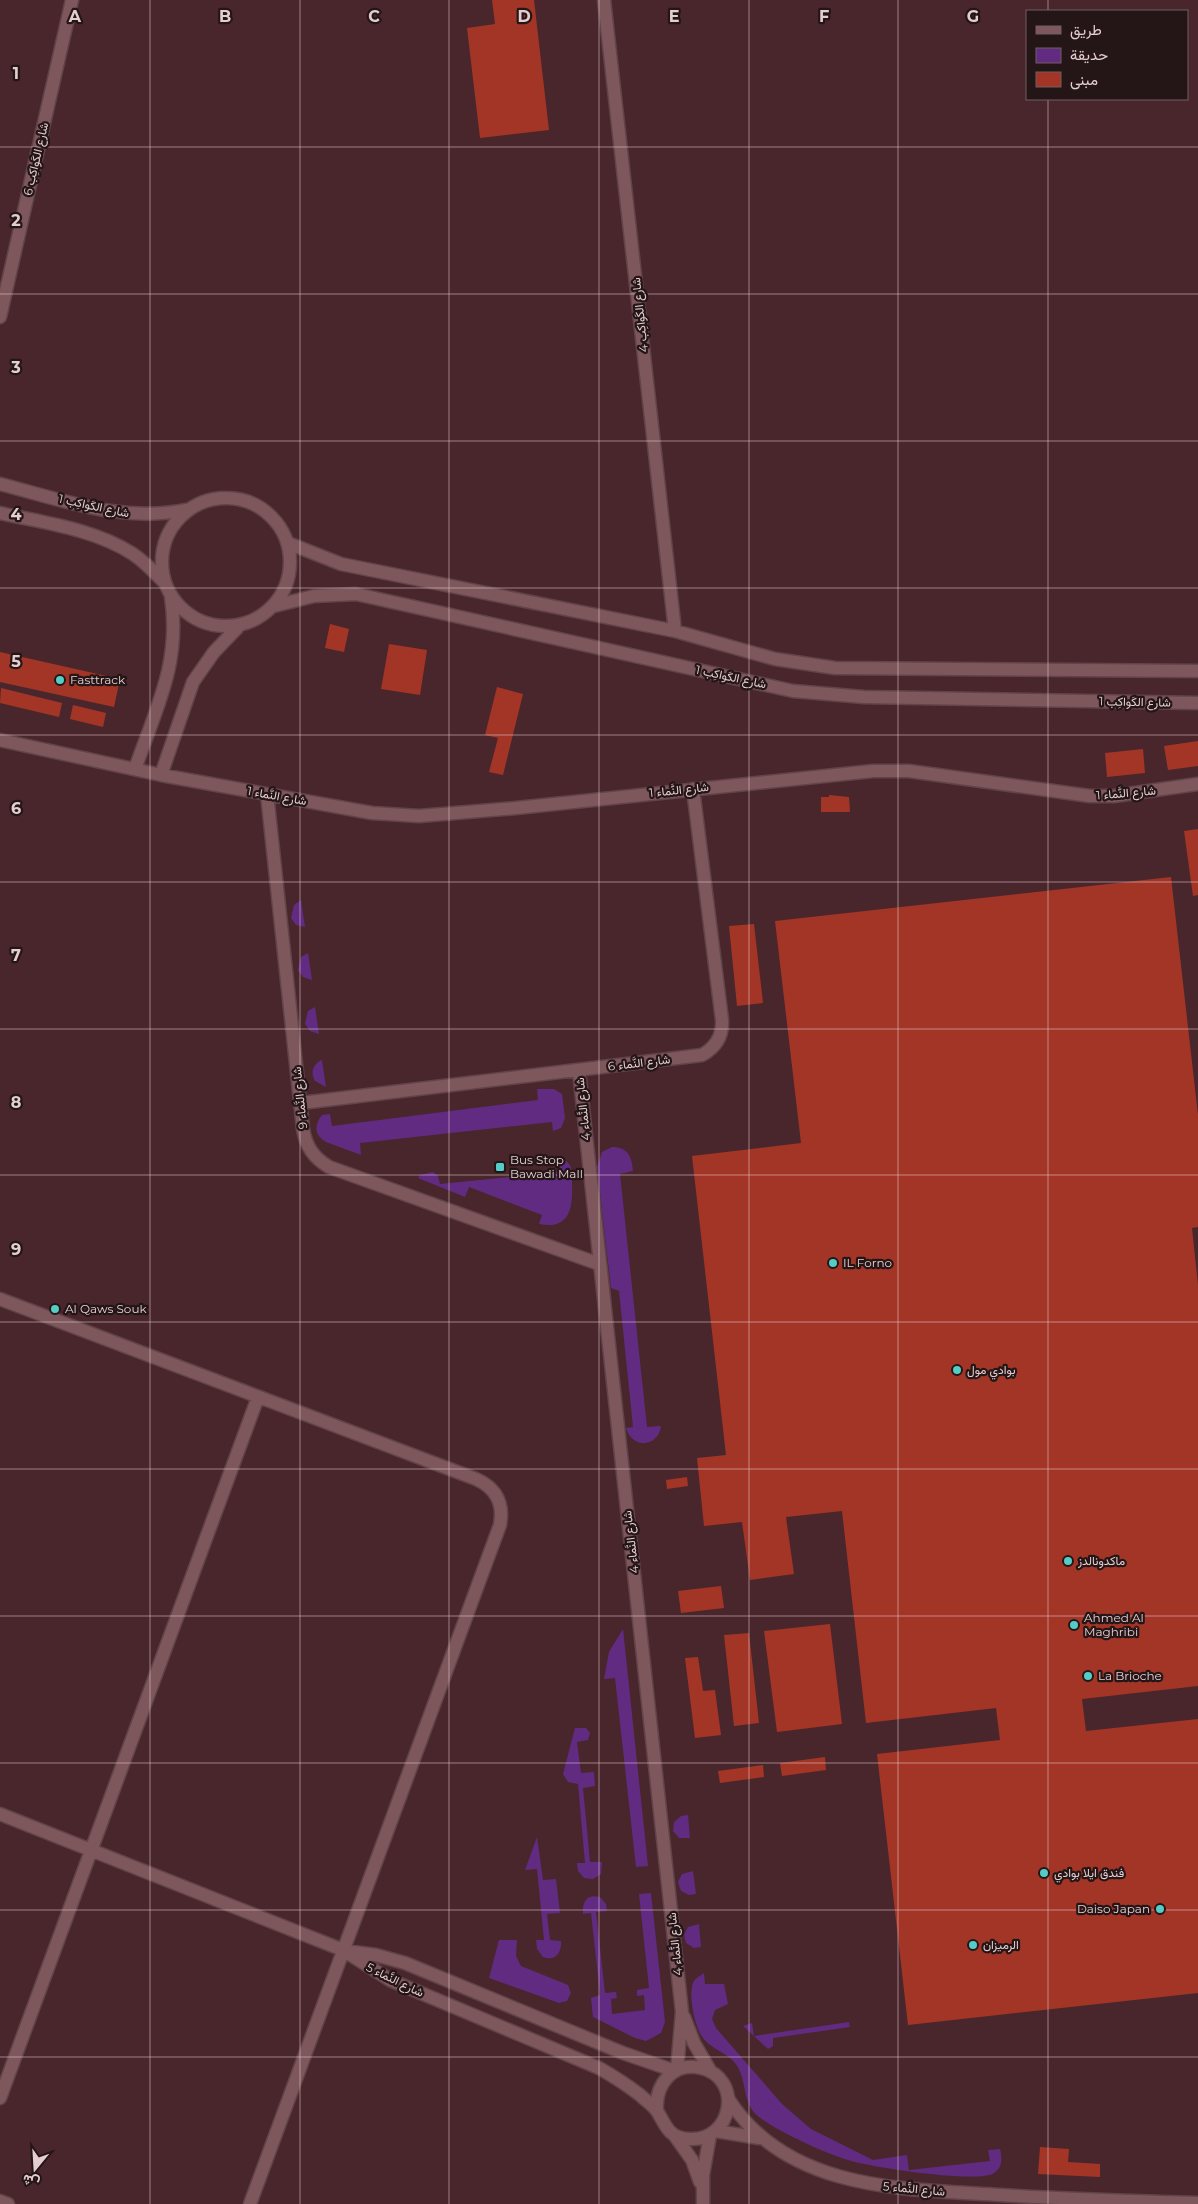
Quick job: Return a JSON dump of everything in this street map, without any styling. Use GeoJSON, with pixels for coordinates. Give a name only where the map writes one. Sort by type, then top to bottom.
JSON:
{"type":"FeatureCollection","features":[{"type":"Feature","properties":{"kind":"street","name":"شارع الكَواكِب 6"},"geometry":{"type":"LineString","coordinates":[[0,317],[72,0]]}},
{"type":"Feature","properties":{"kind":"street","name":"شارع الكَواكِب 4"},"geometry":{"type":"LineString","coordinates":[[604,0],[675,631]]}},
{"type":"Feature","properties":{"kind":"street","name":"شارع الكَواكِب 1"},"geometry":{"type":"LineString","coordinates":[[0,484],[124,514],[161,515],[190,509]]}},
{"type":"Feature","properties":{"kind":"street"},"geometry":{"type":"LineString","coordinates":[[0,512],[76,530],[116,544],[134,555],[168,589],[183,610],[200,621],[220,627],[240,625],[258,618],[274,606],[281,597],[290,576],[288,543],[276,522],[258,506],[235,499],[212,500],[190,509],[173,526],[163,548],[162,560],[168,589],[175,633],[173,653],[169,672],[135,769]]}},
{"type":"Feature","properties":{"kind":"street"},"geometry":{"type":"LineString","coordinates":[[288,543],[323,558],[350,566],[675,631],[775,659],[835,668],[1198,671]]}},
{"type":"Feature","properties":{"kind":"street","name":"شارع الكَواكِب 1"},"geometry":{"type":"LineString","coordinates":[[274,606],[314,596],[356,594],[794,691],[864,697],[1198,703]]}},
{"type":"Feature","properties":{"kind":"street"},"geometry":{"type":"LineString","coordinates":[[161,775],[193,682],[214,652],[240,625]]}},
{"type":"Feature","properties":{"kind":"street","name":"شارع النَّماء 1"},"geometry":{"type":"LineString","coordinates":[[0,740],[161,775],[372,813],[403,816],[516,808],[891,770],[927,773],[1090,796],[1114,796],[1198,784]]}},
{"type":"Feature","properties":{"kind":"street","name":"شارع النَّماء 6"},"geometry":{"type":"LineString","coordinates":[[301,1103],[702,1055],[714,1047],[721,1034],[722,1020],[693,789]]}},
{"type":"Feature","properties":{"kind":"street","name":"شارع النَّماء 9"},"geometry":{"type":"LineString","coordinates":[[267,794],[305,1139],[308,1148],[321,1162],[329,1167],[599,1264]]}},
{"type":"Feature","properties":{"kind":"street","name":"شارع النَّماء 4"},"geometry":{"type":"LineString","coordinates":[[579,1071],[682,2012],[676,2071]]}},
{"type":"Feature","properties":{"kind":"street"},"geometry":{"type":"LineString","coordinates":[[0,1299],[476,1479],[491,1488],[500,1502],[502,1514],[500,1525],[250,2204]]}},
{"type":"Feature","properties":{"kind":"street"},"geometry":{"type":"LineString","coordinates":[[0,2098],[258,1397]]}},
{"type":"Feature","properties":{"kind":"street"},"geometry":{"type":"LineString","coordinates":[[0,1814],[343,1950]]}},
{"type":"Feature","properties":{"kind":"street","name":"شارع النَّماء 5"},"geometry":{"type":"LineString","coordinates":[[343,1950],[376,1954],[405,1963],[623,2053],[676,2071]]}},
{"type":"Feature","properties":{"kind":"street","name":"شارع النَّماء 5"},"geometry":{"type":"LineString","coordinates":[[343,1950],[390,1980],[599,2068],[620,2080],[657,2110]]}},
{"type":"Feature","properties":{"kind":"street","name":"شارع النَّماء 4"},"geometry":{"type":"LineString","coordinates":[[682,2012],[694,2043],[711,2072]]}},
{"type":"Feature","properties":{"kind":"street"},"geometry":{"type":"LineString","coordinates":[[702,2189],[692,2160],[674,2135],[660,2120],[657,2110],[656,2099],[659,2088],[666,2078],[676,2071],[688,2067],[711,2072],[720,2079],[726,2089],[729,2100],[726,2117],[713,2133],[704,2162],[703,2204]]}},
{"type":"Feature","properties":{"kind":"street","name":"شارع النَّماء 5"},"geometry":{"type":"LineString","coordinates":[[729,2100],[742,2119],[761,2138],[813,2167],[841,2178],[879,2186],[1008,2195],[1198,2203]]}},
{"type":"Feature","properties":{"kind":"street","name":"شارع النَّماء 5"},"geometry":{"type":"LineString","coordinates":[[713,2133],[731,2132],[761,2138]]}},
{"type":"Feature","properties":{"kind":"street"},"geometry":{"type":"LineString","coordinates":[[674,2135],[698,2140],[713,2133]]}},
{"type":"Feature","properties":{"kind":"street"},"geometry":{"type":"LineString","coordinates":[[0,2201],[8,2204]]}},
{"type":"Feature","properties":{"kind":"green space"},"geometry":{"type":"Polygon","coordinates":[[[301,900],[305,927],[296,925],[291,918],[294,905],[301,900]]]}},
{"type":"Feature","properties":{"kind":"green space"},"geometry":{"type":"Polygon","coordinates":[[[308,953],[312,980],[303,977],[298,970],[301,957],[308,953]]]}},
{"type":"Feature","properties":{"kind":"green space"},"geometry":{"type":"Polygon","coordinates":[[[315,1007],[319,1034],[310,1031],[305,1024],[308,1011],[315,1007]]]}},
{"type":"Feature","properties":{"kind":"green space"},"geometry":{"type":"Polygon","coordinates":[[[322,1060],[326,1087],[315,1081],[313,1074],[315,1066],[322,1060]]]}},
{"type":"Feature","properties":{"kind":"green space"},"geometry":{"type":"Polygon","coordinates":[[[537,1089],[554,1089],[562,1094],[565,1118],[561,1128],[553,1131],[552,1122],[360,1143],[361,1155],[326,1142],[319,1136],[316,1130],[322,1115],[330,1114],[332,1126],[538,1100],[537,1089]]]}},
{"type":"Feature","properties":{"kind":"green space"},"geometry":{"type":"Polygon","coordinates":[[[612,1147],[622,1149],[628,1154],[633,1171],[620,1174],[647,1427],[661,1426],[655,1439],[645,1443],[634,1440],[626,1428],[633,1427],[619,1291],[611,1288],[597,1167],[602,1152],[612,1147]]]}},
{"type":"Feature","properties":{"kind":"green space"},"geometry":{"type":"Polygon","coordinates":[[[558,1158],[567,1162],[571,1168],[572,1201],[567,1215],[557,1224],[539,1224],[542,1215],[469,1187],[465,1197],[418,1178],[420,1175],[433,1172],[438,1176],[440,1184],[560,1172],[558,1158]]]}},
{"type":"Feature","properties":{"kind":"green space"},"geometry":{"type":"Polygon","coordinates":[[[623,1629],[648,1866],[636,1867],[615,1678],[604,1679],[609,1652],[623,1629]]]}},
{"type":"Feature","properties":{"kind":"green space"},"geometry":{"type":"Polygon","coordinates":[[[575,1728],[586,1728],[590,1733],[588,1740],[577,1742],[581,1773],[594,1772],[595,1786],[583,1788],[590,1862],[602,1862],[601,1874],[593,1879],[584,1878],[578,1871],[577,1863],[585,1863],[578,1784],[568,1782],[563,1774],[575,1728]]]}},
{"type":"Feature","properties":{"kind":"green space"},"geometry":{"type":"Polygon","coordinates":[[[688,1815],[690,1838],[679,1838],[673,1831],[674,1822],[681,1816],[688,1815]]]}},
{"type":"Feature","properties":{"kind":"green space"},"geometry":{"type":"Polygon","coordinates":[[[537,1837],[543,1880],[556,1879],[560,1913],[547,1914],[550,1940],[561,1941],[559,1952],[555,1957],[551,1958],[543,1957],[537,1949],[536,1940],[544,1940],[537,1869],[525,1870],[537,1837]]]}},
{"type":"Feature","properties":{"kind":"green space"},"geometry":{"type":"Polygon","coordinates":[[[693,1871],[696,1894],[689,1895],[681,1891],[678,1882],[682,1874],[693,1871]]]}},
{"type":"Feature","properties":{"kind":"green space"},"geometry":{"type":"Polygon","coordinates":[[[651,1893],[665,2022],[661,2033],[646,2041],[635,2038],[593,2017],[591,1998],[600,1995],[591,1913],[583,1914],[583,1910],[586,1900],[595,1896],[600,1897],[606,1904],[607,1911],[596,1912],[605,1993],[616,1992],[617,1998],[611,1999],[612,2014],[645,2010],[644,1995],[637,1996],[637,1990],[649,1988],[639,1894],[651,1893]]]}},
{"type":"Feature","properties":{"kind":"green space"},"geometry":{"type":"Polygon","coordinates":[[[699,1924],[701,1947],[694,1948],[686,1943],[684,1935],[688,1927],[699,1924]]]}},
{"type":"Feature","properties":{"kind":"green space"},"geometry":{"type":"Polygon","coordinates":[[[499,1940],[517,1940],[516,1956],[521,1966],[568,1985],[571,1993],[567,2001],[559,2003],[489,1978],[499,1940]]]}},
{"type":"Feature","properties":{"kind":"green space"},"geometry":{"type":"Polygon","coordinates":[[[704,1973],[705,1984],[724,1984],[728,2004],[715,2010],[712,2019],[716,2028],[782,2104],[811,2129],[873,2160],[907,2155],[909,2170],[990,2161],[988,2150],[1000,2149],[1001,2159],[997,2171],[984,2176],[947,2176],[860,2163],[802,2142],[759,2117],[749,2104],[743,2080],[736,2065],[730,2058],[706,2041],[697,2027],[691,1996],[693,1983],[704,1973]]]}},
{"type":"Feature","properties":{"kind":"green space"},"geometry":{"type":"Polygon","coordinates":[[[849,2022],[850,2027],[773,2038],[773,2046],[768,2049],[743,2026],[752,2023],[754,2036],[849,2022]]]}},
{"type":"Feature","properties":{"kind":"building"},"geometry":{"type":"Polygon","coordinates":[[[492,0],[534,0],[549,130],[480,138],[467,28],[495,24],[492,0]]]}},
{"type":"Feature","properties":{"kind":"building"},"geometry":{"type":"Polygon","coordinates":[[[330,624],[349,629],[344,652],[325,648],[330,624]]]}},
{"type":"Feature","properties":{"kind":"building"},"geometry":{"type":"Polygon","coordinates":[[[389,644],[427,650],[420,695],[381,689],[389,644]]]}},
{"type":"Feature","properties":{"kind":"building","name":"Fasttrack"},"geometry":{"type":"Polygon","coordinates":[[[0,652],[120,679],[114,707],[0,682],[0,652]]]}},
{"type":"Feature","properties":{"kind":"building"},"geometry":{"type":"Polygon","coordinates":[[[497,687],[523,694],[503,775],[489,772],[498,738],[485,735],[497,687]]]}},
{"type":"Feature","properties":{"kind":"building"},"geometry":{"type":"Polygon","coordinates":[[[1,688],[62,703],[59,717],[0,703],[1,688]]]}},
{"type":"Feature","properties":{"kind":"building"},"geometry":{"type":"Polygon","coordinates":[[[73,705],[106,713],[103,727],[70,719],[73,705]]]}},
{"type":"Feature","properties":{"kind":"building"},"geometry":{"type":"Polygon","coordinates":[[[1198,741],[1198,766],[1168,770],[1164,746],[1198,741]]]}},
{"type":"Feature","properties":{"kind":"building"},"geometry":{"type":"Polygon","coordinates":[[[1143,749],[1145,773],[1107,777],[1105,753],[1143,749]]]}},
{"type":"Feature","properties":{"kind":"building"},"geometry":{"type":"Polygon","coordinates":[[[829,795],[849,797],[850,812],[821,812],[821,797],[829,797],[829,795]]]}},
{"type":"Feature","properties":{"kind":"building"},"geometry":{"type":"Polygon","coordinates":[[[1198,829],[1198,895],[1193,896],[1184,831],[1198,829]]]}},
{"type":"Feature","properties":{"kind":"building","name":"بوادي مول"},"geometry":{"type":"Polygon","coordinates":[[[1171,877],[1198,1115],[1198,1227],[1192,1228],[1198,1285],[1198,1686],[1082,1699],[1086,1731],[1198,1719],[1198,1993],[908,2025],[877,1754],[1000,1740],[996,1708],[866,1723],[842,1511],[786,1517],[794,1574],[750,1580],[742,1522],[704,1526],[697,1458],[726,1455],[692,1156],[801,1143],[775,921],[1171,877]]]}},
{"type":"Feature","properties":{"kind":"building"},"geometry":{"type":"Polygon","coordinates":[[[754,924],[763,1003],[737,1006],[729,926],[754,924]]]}},
{"type":"Feature","properties":{"kind":"building"},"geometry":{"type":"Polygon","coordinates":[[[687,1477],[688,1486],[667,1489],[666,1480],[687,1477]]]}},
{"type":"Feature","properties":{"kind":"building"},"geometry":{"type":"Polygon","coordinates":[[[721,1586],[724,1608],[681,1613],[678,1591],[721,1586]]]}},
{"type":"Feature","properties":{"kind":"building"},"geometry":{"type":"Polygon","coordinates":[[[830,1624],[842,1724],[777,1732],[764,1631],[830,1624]]]}},
{"type":"Feature","properties":{"kind":"building"},"geometry":{"type":"Polygon","coordinates":[[[749,1633],[759,1723],[734,1726],[724,1635],[749,1633]]]}},
{"type":"Feature","properties":{"kind":"building"},"geometry":{"type":"Polygon","coordinates":[[[698,1657],[703,1691],[715,1690],[721,1735],[695,1738],[685,1658],[698,1657]]]}},
{"type":"Feature","properties":{"kind":"building"},"geometry":{"type":"Polygon","coordinates":[[[825,1757],[826,1770],[782,1776],[780,1763],[825,1757]]]}},
{"type":"Feature","properties":{"kind":"building"},"geometry":{"type":"Polygon","coordinates":[[[763,1765],[764,1777],[720,1783],[718,1771],[763,1765]]]}},
{"type":"Feature","properties":{"kind":"building"},"geometry":{"type":"Polygon","coordinates":[[[1040,2147],[1069,2149],[1068,2162],[1100,2164],[1100,2177],[1038,2174],[1040,2147]]]}},
{"type":"Feature","properties":{"kind":"place","name":"Fasttrack"},"geometry":{"type":"Point","coordinates":[60,680]}},
{"type":"Feature","properties":{"kind":"place","name":"Bus Stop Bawadi Mall"},"geometry":{"type":"Point","coordinates":[500,1167]}},
{"type":"Feature","properties":{"kind":"place","name":"IL Forno"},"geometry":{"type":"Point","coordinates":[833,1263]}},
{"type":"Feature","properties":{"kind":"place","name":"Al Qaws Souk"},"geometry":{"type":"Point","coordinates":[55,1309]}},
{"type":"Feature","properties":{"kind":"place","name":"بوادي مول"},"geometry":{"type":"Point","coordinates":[957,1370]}},
{"type":"Feature","properties":{"kind":"place","name":"ماكدونالدز"},"geometry":{"type":"Point","coordinates":[1068,1561]}},
{"type":"Feature","properties":{"kind":"place","name":"Ahmed Al Maghribi"},"geometry":{"type":"Point","coordinates":[1074,1625]}},
{"type":"Feature","properties":{"kind":"place","name":"La Brioche"},"geometry":{"type":"Point","coordinates":[1088,1676]}},
{"type":"Feature","properties":{"kind":"place","name":"فندق ايلا بوادي"},"geometry":{"type":"Point","coordinates":[1044,1873]}},
{"type":"Feature","properties":{"kind":"place","name":"Daiso Japan"},"geometry":{"type":"Point","coordinates":[1160,1909]}},
{"type":"Feature","properties":{"kind":"place","name":"الرميزان"},"geometry":{"type":"Point","coordinates":[973,1945]}}]}
